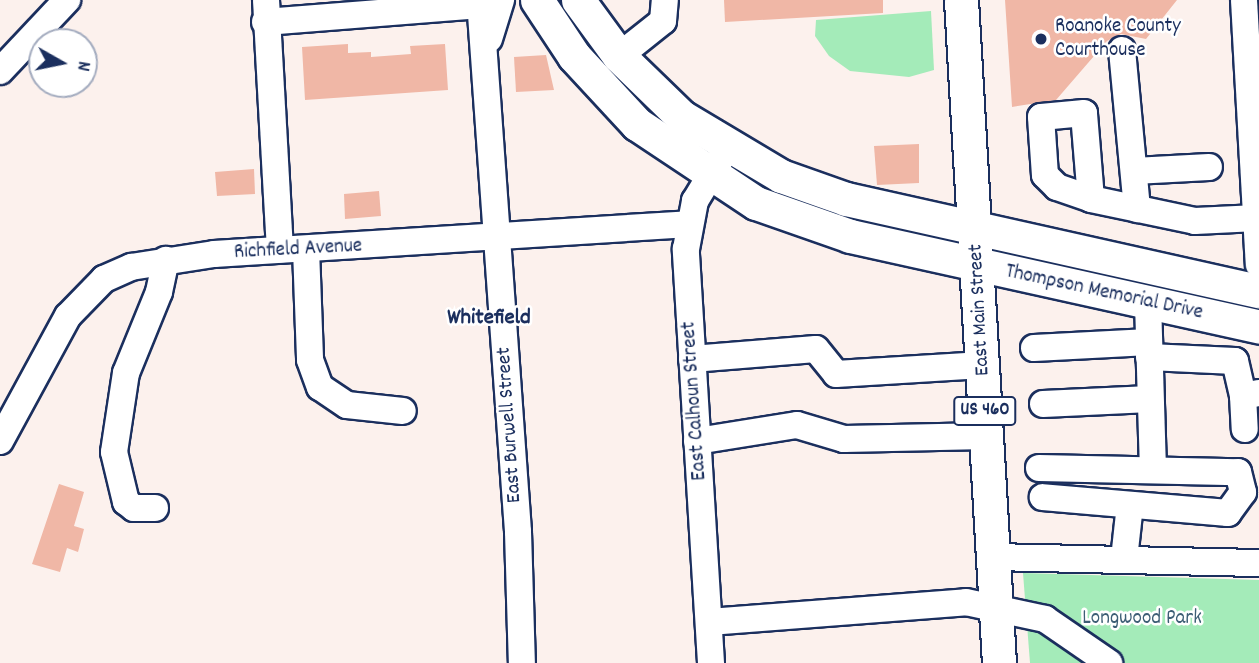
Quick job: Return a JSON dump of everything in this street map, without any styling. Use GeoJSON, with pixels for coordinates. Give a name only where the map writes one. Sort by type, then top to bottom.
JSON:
{"type":"FeatureCollection","features":[{"type":"Feature","properties":{"kind":"main road","name":"Thompson Memorial Drive"},"geometry":{"type":"LineString","coordinates":[[537,0],[605,92],[637,124],[709,177],[798,220],[977,265],[1259,327]]}},
{"type":"Feature","properties":{"kind":"main road","name":"Thompson Memorial Drive"},"geometry":{"type":"LineString","coordinates":[[578,0],[619,57],[682,117],[727,148],[821,191],[975,230],[1259,291]]}},
{"type":"Feature","properties":{"kind":"main road","name":"East Main Street"},"geometry":{"type":"LineString","coordinates":[[961,0],[999,663]]}},
{"type":"Feature","properties":{"kind":"street"},"geometry":{"type":"LineString","coordinates":[[0,71],[67,0]]}},
{"type":"Feature","properties":{"kind":"street"},"geometry":{"type":"LineString","coordinates":[[619,57],[663,20],[665,0]]}},
{"type":"Feature","properties":{"kind":"street"},"geometry":{"type":"LineString","coordinates":[[1244,0],[1259,265]]}},
{"type":"Feature","properties":{"kind":"street"},"geometry":{"type":"LineString","coordinates":[[403,411],[347,405],[320,387],[310,360],[293,250],[266,11],[487,2]]}},
{"type":"Feature","properties":{"kind":"street","name":"East Burwell Street"},"geometry":{"type":"LineString","coordinates":[[487,2],[497,237],[522,663]]}},
{"type":"Feature","properties":{"kind":"street"},"geometry":{"type":"LineString","coordinates":[[1122,50],[1138,209]]}},
{"type":"Feature","properties":{"kind":"street","name":"East Calhoun Street"},"geometry":{"type":"LineString","coordinates":[[711,663],[692,359],[688,224],[709,177],[727,148]]}},
{"type":"Feature","properties":{"kind":"street"},"geometry":{"type":"LineString","coordinates":[[1134,171],[1209,167]]}},
{"type":"Feature","properties":{"kind":"street"},"geometry":{"type":"LineString","coordinates":[[1091,199],[1195,221],[1257,218]]}},
{"type":"Feature","properties":{"kind":"street","name":"Richfield Avenue"},"geometry":{"type":"LineString","coordinates":[[0,441],[38,363],[89,292],[131,267],[166,260],[293,250],[688,224]]}},
{"type":"Feature","properties":{"kind":"street"},"geometry":{"type":"LineString","coordinates":[[155,508],[145,511],[126,502],[114,452],[125,373],[159,292],[166,260]]}},
{"type":"Feature","properties":{"kind":"street"},"geometry":{"type":"LineString","coordinates":[[1148,302],[1153,470]]}},
{"type":"Feature","properties":{"kind":"street"},"geometry":{"type":"LineString","coordinates":[[1034,348],[1149,349],[1235,361],[1251,395],[1245,429]]}},
{"type":"Feature","properties":{"kind":"street"},"geometry":{"type":"LineString","coordinates":[[692,359],[816,349],[836,374],[983,365]]}},
{"type":"Feature","properties":{"kind":"street"},"geometry":{"type":"LineString","coordinates":[[1043,404],[1150,399]]}},
{"type":"Feature","properties":{"kind":"street"},"geometry":{"type":"LineString","coordinates":[[697,441],[797,425],[844,439],[987,436]]}},
{"type":"Feature","properties":{"kind":"street"},"geometry":{"type":"LineString","coordinates":[[1039,468],[1238,471],[1251,492],[1228,513],[1043,497]]}},
{"type":"Feature","properties":{"kind":"street"},"geometry":{"type":"LineString","coordinates":[[1124,559],[1130,505]]}},
{"type":"Feature","properties":{"kind":"street"},"geometry":{"type":"LineString","coordinates":[[993,557],[1259,563]]}},
{"type":"Feature","properties":{"kind":"street"},"geometry":{"type":"LineString","coordinates":[[709,622],[966,602],[1045,619],[1109,663]]}},
{"type":"Feature","properties":{"kind":"green space"},"geometry":{"type":"Polygon","coordinates":[[[931,11],[934,70],[909,77],[850,71],[829,56],[815,36],[816,20],[931,11]]]}},
{"type":"Feature","properties":{"kind":"green space","name":"Longwood Park"},"geometry":{"type":"Polygon","coordinates":[[[1023,573],[1259,580],[1259,663],[1030,663],[1023,573]]]}},
{"type":"Feature","properties":{"kind":"building"},"geometry":{"type":"Polygon","coordinates":[[[724,0],[883,0],[883,13],[725,22],[724,0]]]}},
{"type":"Feature","properties":{"kind":"building","name":"Roanoke County Courthouse"},"geometry":{"type":"Polygon","coordinates":[[[1005,0],[1177,0],[1146,39],[1121,34],[1107,41],[1056,100],[1012,107],[1005,0]]]}},
{"type":"Feature","properties":{"kind":"building"},"geometry":{"type":"Polygon","coordinates":[[[348,44],[348,53],[371,52],[371,57],[411,54],[410,46],[445,44],[448,90],[305,100],[302,47],[348,44]]]}},
{"type":"Feature","properties":{"kind":"building"},"geometry":{"type":"Polygon","coordinates":[[[546,55],[554,90],[516,92],[514,57],[546,55]]]}},
{"type":"Feature","properties":{"kind":"building"},"geometry":{"type":"Polygon","coordinates":[[[919,144],[919,183],[877,185],[874,146],[919,144]]]}},
{"type":"Feature","properties":{"kind":"building"},"geometry":{"type":"Polygon","coordinates":[[[254,169],[255,194],[217,196],[215,172],[254,169]]]}},
{"type":"Feature","properties":{"kind":"building"},"geometry":{"type":"Polygon","coordinates":[[[379,191],[381,216],[345,219],[344,194],[379,191]]]}},
{"type":"Feature","properties":{"kind":"building"},"geometry":{"type":"Polygon","coordinates":[[[59,484],[84,492],[74,526],[84,529],[78,552],[67,548],[60,572],[32,564],[59,484]]]}},
{"type":"Feature","properties":{"kind":"place","name":"Roanoke County Courthouse"},"geometry":{"type":"Point","coordinates":[1041,39]}},
{"type":"Feature","properties":{"kind":"district","name":"Whitefield"},"geometry":{"type":"Point","coordinates":[489,319]}}]}
